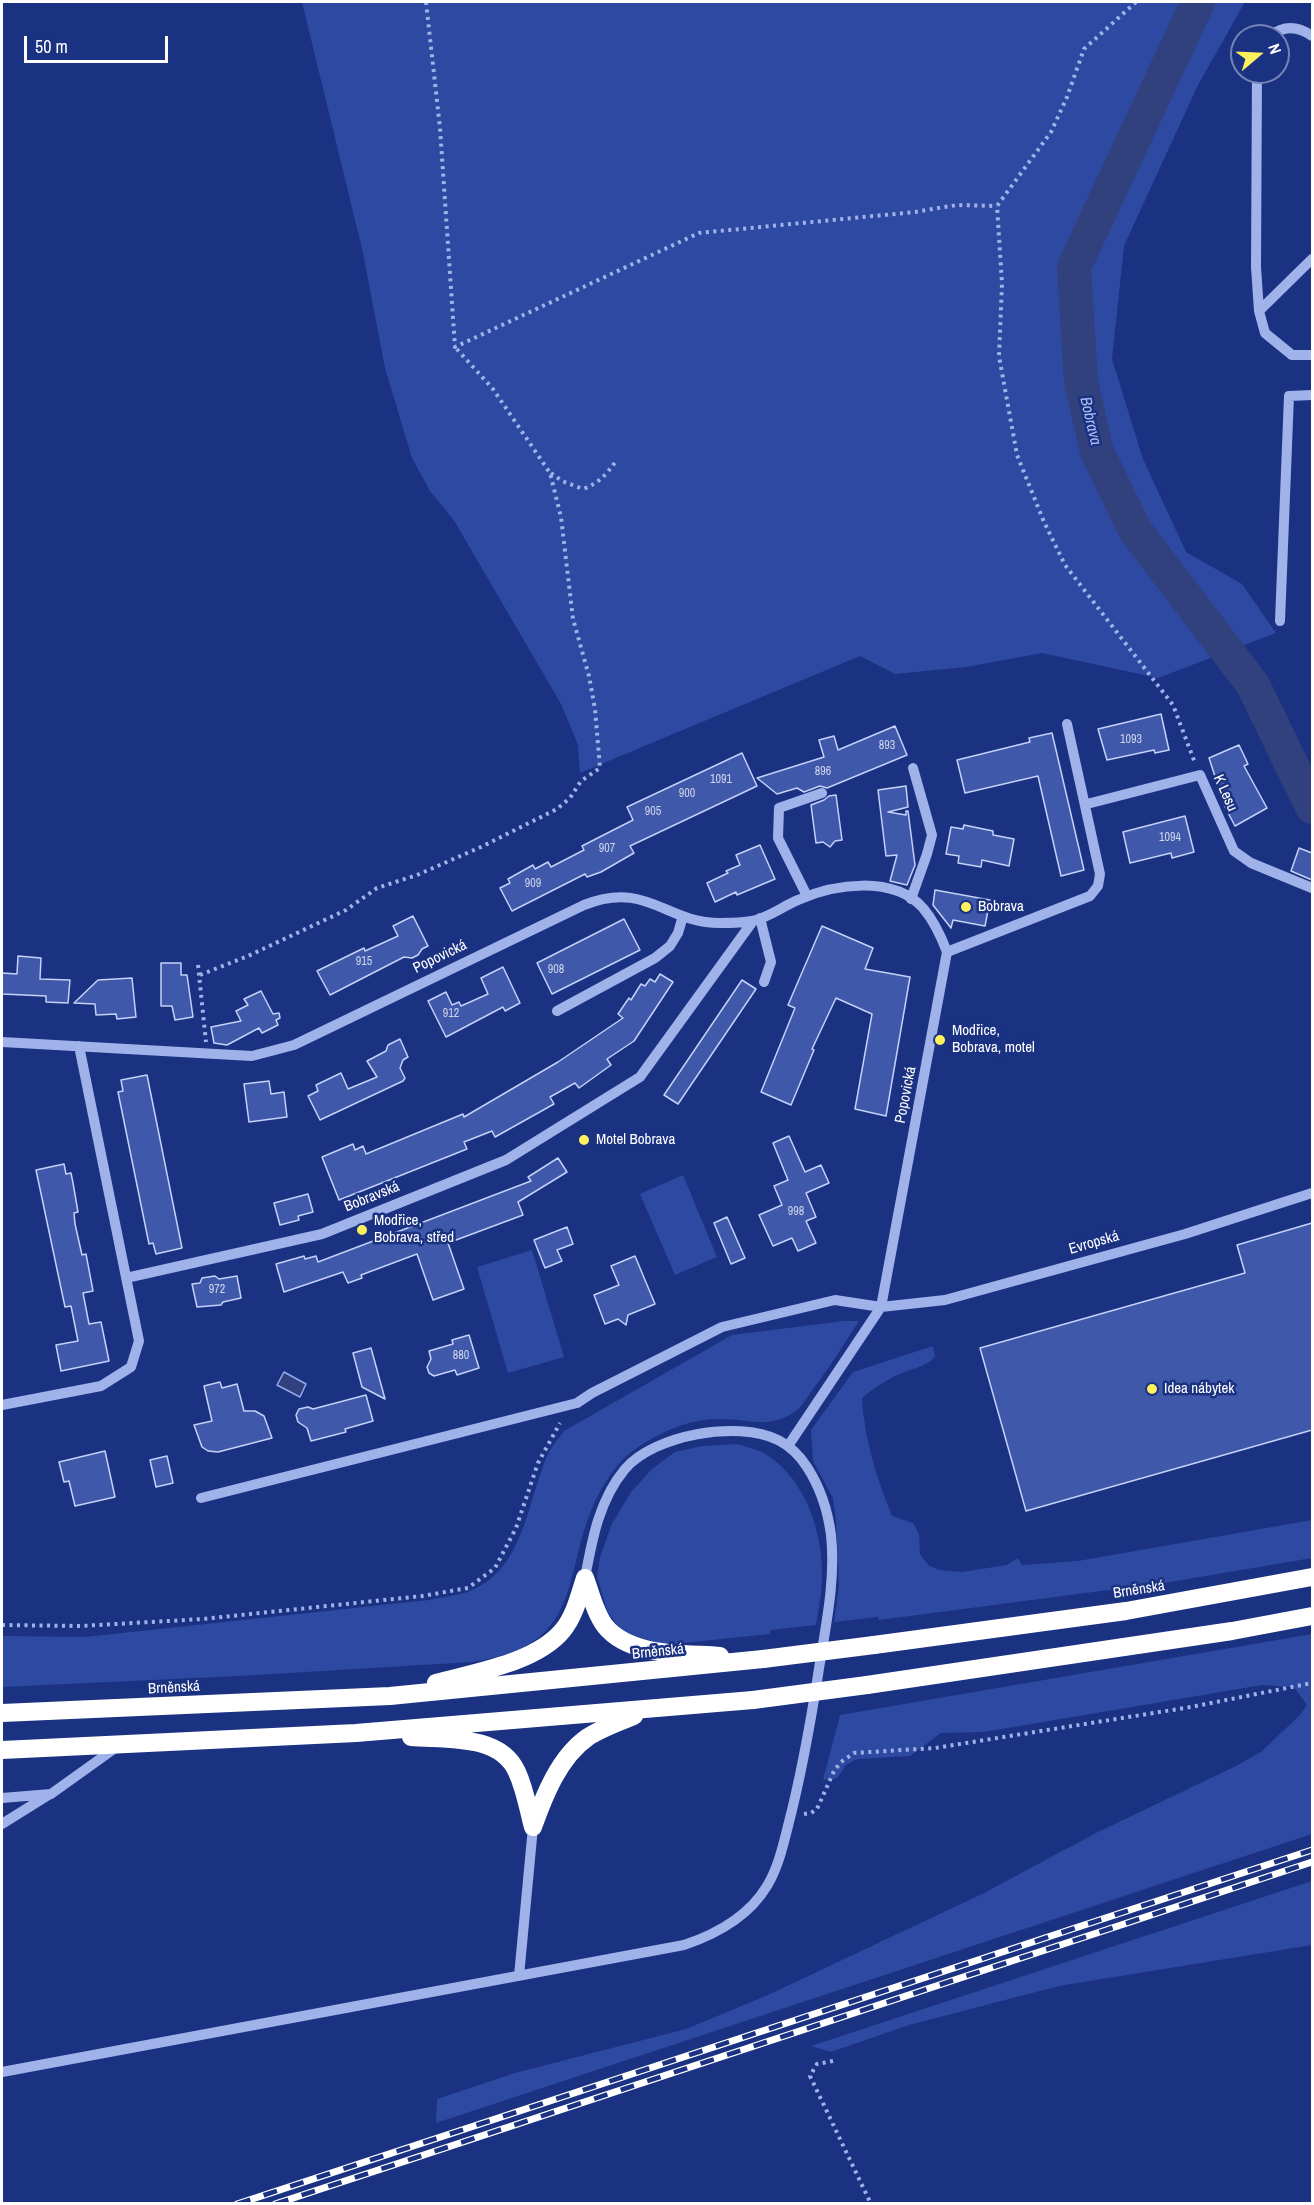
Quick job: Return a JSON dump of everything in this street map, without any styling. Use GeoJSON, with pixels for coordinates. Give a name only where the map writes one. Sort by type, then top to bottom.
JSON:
{"type":"FeatureCollection","features":[{"type":"Feature","properties":{"kind":"highway","name":"Brněnská"},"geometry":{"type":"LineString","coordinates":[[2,1713],[390,1696],[763,1659],[1126,1611],[1312,1577]]}},
{"type":"Feature","properties":{"kind":"highway"},"geometry":{"type":"LineString","coordinates":[[585,1578],[604,1624],[622,1640],[633,1645],[664,1651],[763,1659]]}},
{"type":"Feature","properties":{"kind":"highway"},"geometry":{"type":"LineString","coordinates":[[390,1696],[506,1664],[539,1649],[554,1639],[569,1621],[585,1578]]}},
{"type":"Feature","properties":{"kind":"highway"},"geometry":{"type":"LineString","coordinates":[[2,1750],[356,1733],[753,1700],[1232,1631],[1312,1616]]}},
{"type":"Feature","properties":{"kind":"highway"},"geometry":{"type":"LineString","coordinates":[[533,1827],[544,1798],[557,1774],[579,1744],[597,1732],[650,1709]]}},
{"type":"Feature","properties":{"kind":"highway"},"geometry":{"type":"LineString","coordinates":[[356,1733],[476,1742],[495,1748],[508,1760],[518,1775],[533,1827]]}},
{"type":"Feature","properties":{"kind":"street"},"geometry":{"type":"LineString","coordinates":[[1290,27],[1303,29],[1312,36]]}},
{"type":"Feature","properties":{"kind":"street"},"geometry":{"type":"LineString","coordinates":[[1257,84],[1256,267],[1259,311],[1265,333],[1292,355],[1312,355]]}},
{"type":"Feature","properties":{"kind":"street"},"geometry":{"type":"LineString","coordinates":[[1259,311],[1312,259]]}},
{"type":"Feature","properties":{"kind":"street"},"geometry":{"type":"LineString","coordinates":[[1280,621],[1289,396],[1312,395]]}},
{"type":"Feature","properties":{"kind":"street"},"geometry":{"type":"LineString","coordinates":[[948,952],[1090,896],[1098,886],[1100,874],[1067,724]]}},
{"type":"Feature","properties":{"kind":"street"},"geometry":{"type":"LineString","coordinates":[[911,899],[932,835],[913,768]]}},
{"type":"Feature","properties":{"kind":"street","name":"K Lesu"},"geometry":{"type":"LineString","coordinates":[[1086,804],[1200,775],[1234,851],[1251,863],[1312,888]]}},
{"type":"Feature","properties":{"kind":"street"},"geometry":{"type":"LineString","coordinates":[[807,896],[778,838],[779,808],[822,793]]}},
{"type":"Feature","properties":{"kind":"street","name":"Popovická"},"geometry":{"type":"LineString","coordinates":[[2,1042],[252,1056],[294,1045],[607,897],[632,897],[652,902],[683,916],[706,922],[756,919],[807,896],[835,888],[858,885],[897,892],[922,907],[932,920],[948,952],[881,1307]]}},
{"type":"Feature","properties":{"kind":"street"},"geometry":{"type":"LineString","coordinates":[[557,1011],[655,958],[670,946],[678,933],[683,916]]}},
{"type":"Feature","properties":{"kind":"street"},"geometry":{"type":"LineString","coordinates":[[756,919],[771,962],[764,982]]}},
{"type":"Feature","properties":{"kind":"street","name":"Bobravská"},"geometry":{"type":"LineString","coordinates":[[126,1278],[322,1234],[506,1160],[640,1077],[756,919]]}},
{"type":"Feature","properties":{"kind":"street"},"geometry":{"type":"LineString","coordinates":[[2,1406],[101,1386],[131,1367],[138,1341],[79,1046]]}},
{"type":"Feature","properties":{"kind":"street","name":"Evropská"},"geometry":{"type":"LineString","coordinates":[[881,1307],[945,1300],[1185,1234],[1312,1193]]}},
{"type":"Feature","properties":{"kind":"street"},"geometry":{"type":"LineString","coordinates":[[201,1498],[577,1403],[592,1393],[722,1327],[834,1300],[881,1307],[788,1446]]}},
{"type":"Feature","properties":{"kind":"street"},"geometry":{"type":"LineString","coordinates":[[2,2072],[684,1945],[712,1934],[747,1910],[763,1892],[774,1872],[791,1814],[811,1719],[824,1634],[831,1582],[832,1552],[828,1522],[821,1496],[807,1467],[788,1446],[762,1434],[712,1432],[673,1441],[646,1452],[627,1467],[609,1494],[594,1531],[585,1578]]}},
{"type":"Feature","properties":{"kind":"street"},"geometry":{"type":"LineString","coordinates":[[2,1824],[51,1794],[120,1744]]}},
{"type":"Feature","properties":{"kind":"street"},"geometry":{"type":"LineString","coordinates":[[2,1798],[51,1794]]}},
{"type":"Feature","properties":{"kind":"street"},"geometry":{"type":"LineString","coordinates":[[519,1976],[533,1827]]}},
{"type":"Feature","properties":{"kind":"path"},"geometry":{"type":"LineString","coordinates":[[426,2],[440,128],[455,347],[493,389],[550,472],[562,481],[583,489],[594,485],[604,478],[616,461]]}},
{"type":"Feature","properties":{"kind":"path"},"geometry":{"type":"LineString","coordinates":[[1136,2],[1084,48],[1067,97],[1051,132],[997,206],[1002,283],[999,356],[1017,455],[1044,522],[1065,565],[1173,705],[1200,775]]}},
{"type":"Feature","properties":{"kind":"path"},"geometry":{"type":"LineString","coordinates":[[455,347],[699,233],[915,212],[957,205],[997,206]]}},
{"type":"Feature","properties":{"kind":"path"},"geometry":{"type":"LineString","coordinates":[[200,975],[248,956],[346,910],[377,888],[417,875],[482,847],[557,809],[570,798],[581,781],[600,768],[595,709],[589,676],[573,619],[561,517],[550,472]]}},
{"type":"Feature","properties":{"kind":"path"},"geometry":{"type":"LineString","coordinates":[[198,965],[207,1053]]}},
{"type":"Feature","properties":{"kind":"path"},"geometry":{"type":"LineString","coordinates":[[2,1625],[81,1626],[203,1619],[422,1596],[468,1588],[495,1568],[516,1528],[537,1463],[558,1426],[577,1403]]}},
{"type":"Feature","properties":{"kind":"path"},"geometry":{"type":"LineString","coordinates":[[791,1814],[811,1814],[817,1809],[834,1771],[841,1762],[854,1753],[946,1746],[1191,1707],[1312,1683]]}},
{"type":"Feature","properties":{"kind":"path"},"geometry":{"type":"LineString","coordinates":[[833,2061],[817,2064],[810,2076],[871,2204]]}},
{"type":"Feature","properties":{"kind":"shaded area"},"geometry":{"type":"Polygon","coordinates":[[[302,2],[1245,2],[1233,24],[1230,24],[1230,28],[1198,85],[1124,246],[1112,359],[1143,459],[1186,552],[1242,584],[1276,633],[1158,678],[1042,653],[966,667],[895,674],[860,656],[580,773],[578,745],[561,704],[455,522],[430,491],[412,458],[385,368],[363,253],[302,2]]]}},
{"type":"Feature","properties":{"kind":"shaded area"},"geometry":{"type":"Polygon","coordinates":[[[683,1175],[717,1257],[675,1275],[640,1194],[683,1175]]]}},
{"type":"Feature","properties":{"kind":"shaded area"},"geometry":{"type":"Polygon","coordinates":[[[532,1250],[564,1357],[508,1373],[477,1267],[532,1250]]]}},
{"type":"Feature","properties":{"kind":"shaded area"},"geometry":{"type":"Polygon","coordinates":[[[859,1321],[797,1410],[768,1422],[718,1419],[683,1425],[661,1434],[626,1457],[614,1469],[588,1517],[565,1598],[554,1620],[537,1639],[510,1653],[472,1662],[2,1687],[2,1636],[85,1637],[429,1600],[470,1591],[489,1581],[514,1549],[550,1450],[564,1431],[732,1335],[859,1321]]]}},
{"type":"Feature","properties":{"kind":"shaded area"},"geometry":{"type":"Polygon","coordinates":[[[933,1346],[935,1357],[931,1361],[891,1378],[862,1398],[865,1428],[872,1458],[892,1516],[913,1523],[919,1534],[920,1554],[928,1565],[939,1570],[962,1572],[1007,1565],[1018,1558],[1022,1565],[1078,1561],[1312,1520],[1312,1558],[1170,1582],[879,1620],[878,1617],[834,1622],[839,1586],[836,1520],[833,1498],[813,1461],[811,1430],[853,1372],[933,1346]]]}},
{"type":"Feature","properties":{"kind":"shaded area"},"geometry":{"type":"Polygon","coordinates":[[[284,1372],[306,1384],[300,1397],[277,1385],[284,1372]]]}},
{"type":"Feature","properties":{"kind":"shaded area"},"geometry":{"type":"Polygon","coordinates":[[[737,1444],[764,1453],[779,1464],[802,1493],[810,1510],[820,1546],[822,1565],[822,1588],[816,1625],[770,1630],[770,1634],[664,1645],[623,1632],[608,1613],[597,1577],[600,1557],[612,1524],[631,1492],[652,1469],[675,1452],[702,1446],[737,1444]]]}},
{"type":"Feature","properties":{"kind":"shaded area"},"geometry":{"type":"Polygon","coordinates":[[[1312,1634],[1312,1834],[436,2123],[437,2099],[515,2073],[686,2029],[768,1995],[982,1894],[1096,1833],[1261,1752],[1300,1715],[1307,1705],[1294,1687],[1262,1685],[984,1732],[941,1733],[910,1756],[857,1759],[846,1765],[837,1778],[823,1780],[840,1715],[1312,1634]]]}},
{"type":"Feature","properties":{"kind":"shaded area"},"geometry":{"type":"Polygon","coordinates":[[[1312,1881],[1312,1945],[1059,1986],[909,2025],[831,2052],[811,2046],[1312,1881]]]}},
{"type":"Feature","properties":{"kind":"building"},"geometry":{"type":"Polygon","coordinates":[[[1161,714],[1169,750],[1155,753],[1154,750],[1107,760],[1098,729],[1161,714]]]}},
{"type":"Feature","properties":{"kind":"building"},"geometry":{"type":"Polygon","coordinates":[[[895,726],[907,755],[827,788],[820,786],[804,792],[797,788],[777,794],[757,778],[824,757],[819,740],[834,736],[838,750],[895,726]]]}},
{"type":"Feature","properties":{"kind":"building"},"geometry":{"type":"Polygon","coordinates":[[[1052,733],[1084,870],[1061,876],[1038,776],[965,793],[957,760],[1030,742],[1029,738],[1052,733]]]}},
{"type":"Feature","properties":{"kind":"building"},"geometry":{"type":"Polygon","coordinates":[[[1239,745],[1248,764],[1244,766],[1267,808],[1235,826],[1225,807],[1209,758],[1239,745]]]}},
{"type":"Feature","properties":{"kind":"building"},"geometry":{"type":"Polygon","coordinates":[[[742,753],[757,786],[630,846],[634,853],[601,872],[587,877],[585,874],[512,911],[500,888],[510,883],[508,879],[533,865],[535,869],[548,862],[551,867],[584,850],[582,846],[633,820],[627,807],[742,753]]]}},
{"type":"Feature","properties":{"kind":"building"},"geometry":{"type":"Polygon","coordinates":[[[906,786],[908,807],[888,812],[906,815],[908,811],[915,865],[907,885],[890,881],[897,855],[886,856],[878,790],[906,786]]]}},
{"type":"Feature","properties":{"kind":"building"},"geometry":{"type":"Polygon","coordinates":[[[836,795],[842,840],[835,841],[830,847],[823,842],[816,843],[811,805],[836,795]]]}},
{"type":"Feature","properties":{"kind":"building"},"geometry":{"type":"Polygon","coordinates":[[[1185,816],[1194,852],[1172,858],[1171,853],[1130,863],[1123,832],[1185,816]]]}},
{"type":"Feature","properties":{"kind":"building"},"geometry":{"type":"Polygon","coordinates":[[[964,825],[993,831],[993,835],[1014,839],[1009,866],[982,860],[981,867],[958,863],[959,856],[946,854],[951,827],[963,829],[964,825]]]}},
{"type":"Feature","properties":{"kind":"building"},"geometry":{"type":"Polygon","coordinates":[[[760,845],[775,879],[737,895],[736,892],[715,902],[707,883],[740,865],[736,855],[760,845]]]}},
{"type":"Feature","properties":{"kind":"building"},"geometry":{"type":"Polygon","coordinates":[[[1299,848],[1312,853],[1312,880],[1291,871],[1299,848]]]}},
{"type":"Feature","properties":{"kind":"building"},"geometry":{"type":"Polygon","coordinates":[[[935,890],[990,900],[985,926],[953,920],[951,928],[933,905],[935,890]]]}},
{"type":"Feature","properties":{"kind":"building"},"geometry":{"type":"Polygon","coordinates":[[[413,916],[428,946],[412,958],[404,957],[330,995],[317,971],[364,948],[365,951],[398,936],[393,926],[413,916]]]}},
{"type":"Feature","properties":{"kind":"building"},"geometry":{"type":"Polygon","coordinates":[[[624,919],[640,950],[552,994],[537,963],[624,919]]]}},
{"type":"Feature","properties":{"kind":"building"},"geometry":{"type":"Polygon","coordinates":[[[822,926],[873,948],[865,969],[910,977],[886,1116],[855,1109],[872,1014],[836,998],[812,1049],[814,1050],[791,1105],[761,1092],[795,1008],[788,1005],[822,926]]]}},
{"type":"Feature","properties":{"kind":"building"},"geometry":{"type":"Polygon","coordinates":[[[18,956],[41,958],[40,979],[70,980],[68,1003],[46,1002],[46,996],[2,994],[2,973],[17,974],[18,956]]]}},
{"type":"Feature","properties":{"kind":"building"},"geometry":{"type":"Polygon","coordinates":[[[161,963],[181,963],[181,975],[187,975],[193,1017],[175,1020],[172,1006],[161,1006],[161,963]]]}},
{"type":"Feature","properties":{"kind":"building"},"geometry":{"type":"Polygon","coordinates":[[[503,967],[520,1003],[505,1011],[503,1007],[446,1037],[428,1001],[446,992],[452,1005],[459,1002],[461,1006],[488,994],[481,978],[503,967]]]}},
{"type":"Feature","properties":{"kind":"building"},"geometry":{"type":"Polygon","coordinates":[[[660,974],[673,982],[634,1041],[607,1059],[611,1065],[579,1088],[575,1083],[550,1097],[554,1104],[495,1137],[492,1131],[464,1142],[467,1149],[339,1200],[322,1157],[353,1144],[355,1150],[363,1146],[366,1154],[463,1114],[464,1117],[558,1062],[623,1018],[618,1014],[629,998],[631,1000],[641,984],[645,986],[650,979],[655,982],[660,974]]]}},
{"type":"Feature","properties":{"kind":"building"},"geometry":{"type":"Polygon","coordinates":[[[132,978],[136,1017],[117,1019],[116,1014],[96,1015],[95,1004],[74,1003],[98,980],[132,978]]]}},
{"type":"Feature","properties":{"kind":"building"},"geometry":{"type":"Polygon","coordinates":[[[742,980],[756,989],[678,1104],[664,1095],[742,980]]]}},
{"type":"Feature","properties":{"kind":"building"},"geometry":{"type":"Polygon","coordinates":[[[261,991],[273,1014],[279,1013],[280,1018],[276,1020],[278,1025],[262,1033],[259,1028],[227,1045],[214,1043],[211,1027],[241,1021],[236,1011],[248,1005],[244,999],[261,991]]]}},
{"type":"Feature","properties":{"kind":"building"},"geometry":{"type":"Polygon","coordinates":[[[400,1039],[408,1057],[403,1060],[400,1068],[405,1078],[403,1081],[320,1120],[308,1096],[318,1091],[316,1085],[341,1073],[348,1089],[377,1077],[367,1061],[386,1051],[388,1045],[400,1039]]]}},
{"type":"Feature","properties":{"kind":"building"},"geometry":{"type":"Polygon","coordinates":[[[147,1075],[182,1248],[156,1254],[153,1243],[149,1244],[118,1092],[123,1091],[121,1080],[147,1075]]]}},
{"type":"Feature","properties":{"kind":"building"},"geometry":{"type":"Polygon","coordinates":[[[269,1081],[271,1094],[284,1092],[287,1117],[249,1122],[244,1084],[269,1081]]]}},
{"type":"Feature","properties":{"kind":"building"},"geometry":{"type":"Polygon","coordinates":[[[789,1136],[805,1172],[821,1165],[829,1183],[806,1193],[816,1217],[806,1221],[816,1243],[798,1251],[792,1238],[773,1246],[759,1215],[782,1205],[774,1186],[788,1180],[773,1143],[789,1136]]]}},
{"type":"Feature","properties":{"kind":"building"},"geometry":{"type":"Polygon","coordinates":[[[558,1158],[567,1172],[518,1202],[523,1215],[448,1243],[464,1289],[433,1300],[417,1254],[361,1275],[362,1278],[348,1283],[343,1272],[284,1292],[276,1264],[304,1256],[305,1259],[316,1256],[318,1262],[531,1181],[528,1177],[558,1158]]]}},
{"type":"Feature","properties":{"kind":"building"},"geometry":{"type":"Polygon","coordinates":[[[64,1164],[66,1174],[71,1173],[78,1212],[74,1213],[75,1224],[82,1255],[86,1254],[93,1291],[83,1293],[89,1324],[101,1322],[109,1361],[61,1371],[56,1345],[78,1341],[71,1306],[65,1307],[36,1170],[64,1164]]]}},
{"type":"Feature","properties":{"kind":"building"},"geometry":{"type":"Polygon","coordinates":[[[308,1194],[313,1212],[298,1216],[299,1220],[280,1225],[274,1203],[308,1194]]]}},
{"type":"Feature","properties":{"kind":"building"},"geometry":{"type":"Polygon","coordinates":[[[727,1217],[745,1258],[731,1264],[714,1223],[727,1217]]]}},
{"type":"Feature","properties":{"kind":"building","name":"Idea nábytek"},"geometry":{"type":"Polygon","coordinates":[[[1312,1223],[1312,1430],[1026,1511],[980,1348],[1245,1273],[1237,1245],[1312,1223]]]}},
{"type":"Feature","properties":{"kind":"building"},"geometry":{"type":"Polygon","coordinates":[[[567,1227],[573,1244],[557,1250],[562,1261],[545,1268],[534,1240],[567,1227]]]}},
{"type":"Feature","properties":{"kind":"building"},"geometry":{"type":"Polygon","coordinates":[[[635,1256],[655,1304],[628,1315],[626,1325],[618,1319],[605,1324],[594,1295],[619,1285],[611,1266],[635,1256]]]}},
{"type":"Feature","properties":{"kind":"building"},"geometry":{"type":"Polygon","coordinates":[[[215,1276],[219,1279],[237,1276],[241,1298],[223,1302],[221,1305],[197,1307],[192,1284],[200,1283],[202,1278],[215,1276]]]}},
{"type":"Feature","properties":{"kind":"building"},"geometry":{"type":"Polygon","coordinates":[[[469,1335],[479,1368],[457,1375],[455,1370],[434,1376],[429,1373],[427,1367],[431,1359],[429,1351],[453,1344],[452,1340],[469,1335]]]}},
{"type":"Feature","properties":{"kind":"building"},"geometry":{"type":"Polygon","coordinates":[[[371,1348],[385,1399],[362,1387],[353,1353],[371,1348]]]}},
{"type":"Feature","properties":{"kind":"building"},"geometry":{"type":"Polygon","coordinates":[[[220,1382],[222,1388],[237,1384],[244,1411],[255,1411],[264,1416],[272,1438],[218,1452],[208,1451],[202,1447],[194,1425],[212,1421],[204,1386],[220,1382]]]}},
{"type":"Feature","properties":{"kind":"building"},"geometry":{"type":"Polygon","coordinates":[[[366,1395],[373,1421],[345,1429],[346,1432],[311,1441],[307,1428],[298,1422],[296,1415],[299,1409],[308,1407],[313,1409],[366,1395]]]}},
{"type":"Feature","properties":{"kind":"building"},"geometry":{"type":"Polygon","coordinates":[[[105,1451],[115,1497],[75,1506],[69,1481],[64,1482],[59,1462],[105,1451]]]}},
{"type":"Feature","properties":{"kind":"building"},"geometry":{"type":"Polygon","coordinates":[[[167,1456],[173,1483],[156,1487],[150,1460],[167,1456]]]}},
{"type":"Feature","properties":{"kind":"waterway","name":"Bobrava"},"geometry":{"type":"LineString","coordinates":[[1198,2],[1074,267],[1081,382],[1097,452],[1135,530],[1253,685],[1312,807]]}},
{"type":"Feature","properties":{"kind":"railway"},"geometry":{"type":"LineString","coordinates":[[237,2204],[1312,1850]]}},
{"type":"Feature","properties":{"kind":"railway"},"geometry":{"type":"LineString","coordinates":[[275,2204],[1312,1862]]}},
{"type":"Feature","properties":{"kind":"place","name":"Bobrava"},"geometry":{"type":"Point","coordinates":[966,907]}},
{"type":"Feature","properties":{"kind":"place","name":"Modřice, Bobrava, motel"},"geometry":{"type":"Point","coordinates":[940,1040]}},
{"type":"Feature","properties":{"kind":"place","name":"Motel Bobrava"},"geometry":{"type":"Point","coordinates":[584,1140]}},
{"type":"Feature","properties":{"kind":"place","name":"Modřice, Bobrava, střed"},"geometry":{"type":"Point","coordinates":[362,1230]}},
{"type":"Feature","properties":{"kind":"place","name":"Idea nábytek"},"geometry":{"type":"Point","coordinates":[1152,1389]}}]}
